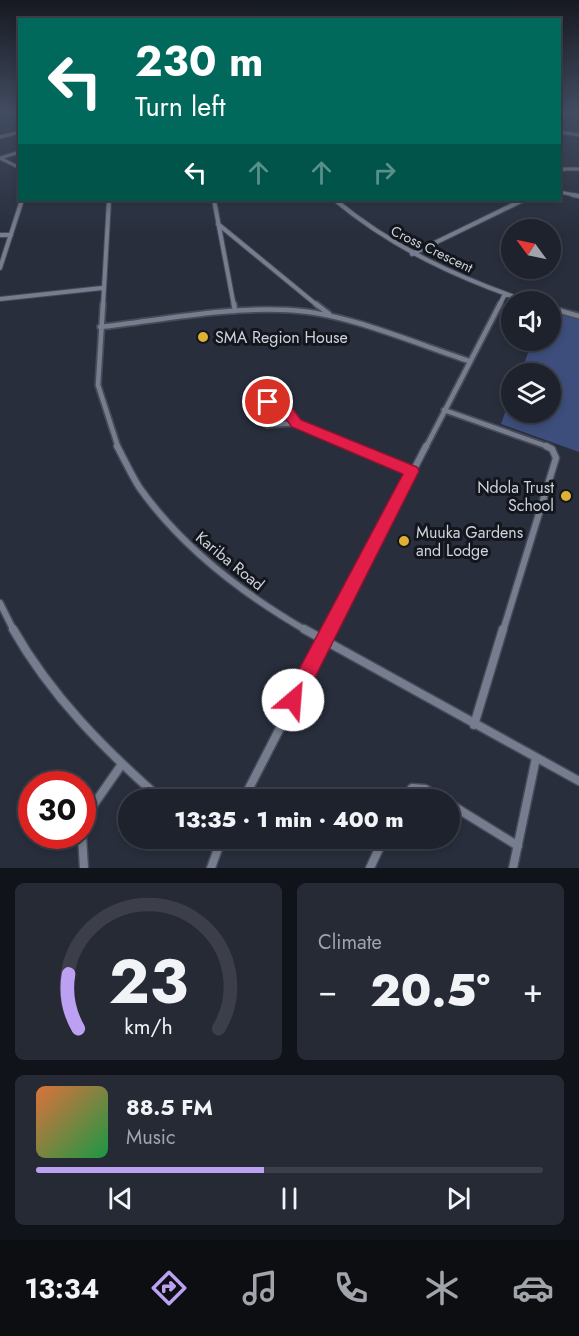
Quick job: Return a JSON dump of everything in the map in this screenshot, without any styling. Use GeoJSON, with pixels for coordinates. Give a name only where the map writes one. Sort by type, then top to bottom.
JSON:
{"type":"FeatureCollection","features":[{"type":"Feature","properties":{"kind":"street"},"geometry":{"type":"LineString","coordinates":[[0,158],[18,153]]}},
{"type":"Feature","properties":{"kind":"street"},"geometry":{"type":"LineString","coordinates":[[0,158],[18,167]]}},
{"type":"Feature","properties":{"kind":"street"},"geometry":{"type":"LineString","coordinates":[[561,171],[564,169],[579,169]]}},
{"type":"Feature","properties":{"kind":"street"},"geometry":{"type":"LineString","coordinates":[[561,192],[579,196]]}},
{"type":"Feature","properties":{"kind":"street"},"geometry":{"type":"LineString","coordinates":[[0,268],[22,201]]}},
{"type":"Feature","properties":{"kind":"street","name":"Kariba Road"},"geometry":{"type":"LineString","coordinates":[[109,201],[98,385],[104,414],[116,449],[135,482],[167,524],[224,578],[252,598],[324,641],[579,782]]}},
{"type":"Feature","properties":{"kind":"street"},"geometry":{"type":"LineString","coordinates":[[214,201],[236,311]]}},
{"type":"Feature","properties":{"kind":"street","name":"Cross Crescent"},"geometry":{"type":"LineString","coordinates":[[336,201],[361,222],[412,254],[501,292]]}},
{"type":"Feature","properties":{"kind":"street"},"geometry":{"type":"LineString","coordinates":[[412,254],[521,201]]}},
{"type":"Feature","properties":{"kind":"street"},"geometry":{"type":"LineString","coordinates":[[218,225],[330,316]]}},
{"type":"Feature","properties":{"kind":"street"},"geometry":{"type":"LineString","coordinates":[[0,236],[11,235]]}},
{"type":"Feature","properties":{"kind":"street"},"geometry":{"type":"LineString","coordinates":[[221,239],[232,238]]}},
{"type":"Feature","properties":{"kind":"street"},"geometry":{"type":"LineString","coordinates":[[0,299],[102,288]]}},
{"type":"Feature","properties":{"kind":"street"},"geometry":{"type":"LineString","coordinates":[[249,789],[501,301]]}},
{"type":"Feature","properties":{"kind":"street"},"geometry":{"type":"LineString","coordinates":[[100,327],[236,311],[280,309],[330,316],[469,361]]}},
{"type":"Feature","properties":{"kind":"street"},"geometry":{"type":"LineString","coordinates":[[561,311],[579,316]]}},
{"type":"Feature","properties":{"kind":"street"},"geometry":{"type":"LineString","coordinates":[[296,423],[289,411],[276,404],[268,402],[256,408],[256,418],[267,425],[296,423],[412,471]]}},
{"type":"Feature","properties":{"kind":"street"},"geometry":{"type":"LineString","coordinates":[[444,410],[544,445],[552,450],[556,458],[474,724]]}},
{"type":"Feature","properties":{"kind":"street"},"geometry":{"type":"LineString","coordinates":[[0,603],[22,646],[75,718],[150,789]]}},
{"type":"Feature","properties":{"kind":"street"},"geometry":{"type":"LineString","coordinates":[[513,868],[536,758]]}},
{"type":"Feature","properties":{"kind":"street"},"geometry":{"type":"LineString","coordinates":[[96,801],[122,764]]}},
{"type":"Feature","properties":{"kind":"street"},"geometry":{"type":"LineString","coordinates":[[460,810],[518,846]]}},
{"type":"Feature","properties":{"kind":"street"},"geometry":{"type":"LineString","coordinates":[[83,849],[84,868]]}},
{"type":"Feature","properties":{"kind":"street"},"geometry":{"type":"LineString","coordinates":[[211,868],[218,849]]}},
{"type":"Feature","properties":{"kind":"street"},"geometry":{"type":"LineString","coordinates":[[370,868],[379,849]]}},
{"type":"Feature","properties":{"kind":"shaded area"},"geometry":{"type":"Polygon","coordinates":[[[561,314],[579,319],[579,452],[501,424],[561,423],[561,363],[524,363],[529,351],[561,351],[561,314]]]}},
{"type":"Feature","properties":{"kind":"place","name":"SMA Region House"},"geometry":{"type":"Point","coordinates":[203,337]}},
{"type":"Feature","properties":{"kind":"place","name":"Ndola Trust School"},"geometry":{"type":"Point","coordinates":[566,496]}},
{"type":"Feature","properties":{"kind":"place","name":"Muuka Gardens and Lodge"},"geometry":{"type":"Point","coordinates":[404,541]}},
{"type":"Feature","properties":{"kind":"route"},"geometry":{"type":"LineString","coordinates":[[268,402],[284,407],[296,423],[412,471],[293,700]]}}]}
